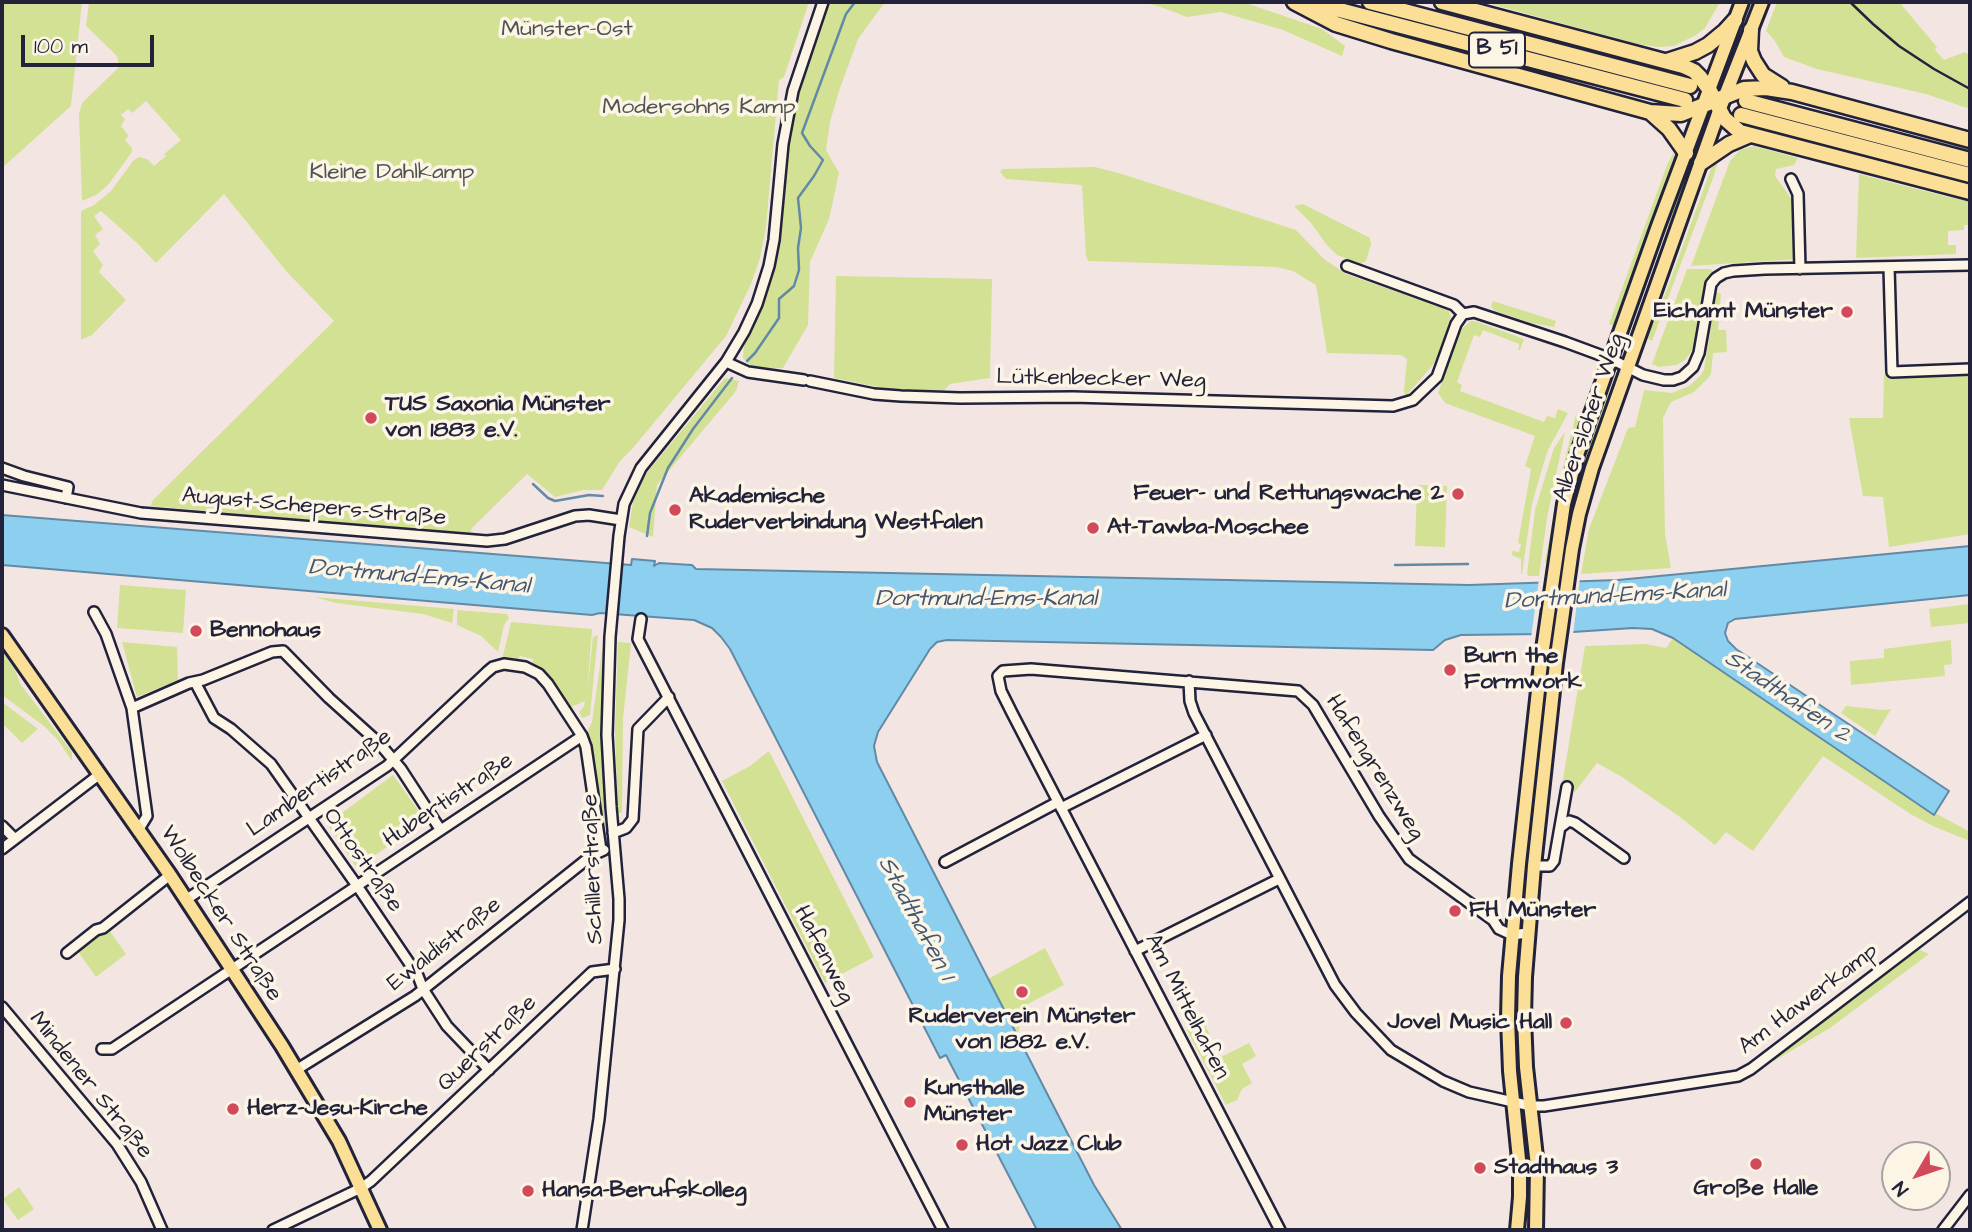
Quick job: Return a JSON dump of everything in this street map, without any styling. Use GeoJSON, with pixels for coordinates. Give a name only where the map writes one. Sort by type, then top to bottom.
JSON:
{"type":"FeatureCollection","features":[{"type":"Feature","properties":{"kind":"highway","name":"B 51"},"geometry":{"type":"LineString","coordinates":[[1294,2],[1336,24],[1391,41],[1650,112],[1681,114],[1755,87],[1792,92],[1970,140]]}},
{"type":"Feature","properties":{"kind":"highway","name":"B 51"},"geometry":{"type":"LineString","coordinates":[[1309,2],[1688,93],[1370,2]]}},
{"type":"Feature","properties":{"kind":"highway","name":"B 51"},"geometry":{"type":"LineString","coordinates":[[1441,2],[1667,61],[1694,71],[1732,126],[1750,135],[1970,192]]}},
{"type":"Feature","properties":{"kind":"highway"},"geometry":{"type":"LineString","coordinates":[[1667,61],[1708,45],[1735,20]]}},
{"type":"Feature","properties":{"kind":"highway","name":"B 51"},"geometry":{"type":"LineString","coordinates":[[1751,30],[1751,51],[1757,67],[1767,78],[1792,92]]}},
{"type":"Feature","properties":{"kind":"highway"},"geometry":{"type":"LineString","coordinates":[[1970,160],[1743,108],[1970,175]]}},
{"type":"Feature","properties":{"kind":"highway","name":"B 51"},"geometry":{"type":"LineString","coordinates":[[1650,112],[1670,129],[1686,153]]}},
{"type":"Feature","properties":{"kind":"highway"},"geometry":{"type":"LineString","coordinates":[[1701,163],[1729,144],[1750,135]]}},
{"type":"Feature","properties":{"kind":"main road","name":"Albersloher Weg"},"geometry":{"type":"LineString","coordinates":[[1536,1230],[1537,1166],[1525,1068],[1527,933],[1570,564],[1588,478],[1701,163],[1714,100],[1742,2]]}},
{"type":"Feature","properties":{"kind":"main road","name":"Albersloher Weg"},"geometry":{"type":"LineString","coordinates":[[1517,1230],[1520,1170],[1508,1019],[1512,935],[1544,644],[1564,504],[1577,455],[1686,153],[1751,30],[1762,2]]}},
{"type":"Feature","properties":{"kind":"main road","name":"Wolbecker Straße"},"geometry":{"type":"LineString","coordinates":[[2,635],[139,829],[232,969],[338,1140],[380,1230]]}},
{"type":"Feature","properties":{"kind":"main road"},"geometry":{"type":"LineString","coordinates":[[1519,864],[1534,866]]}},
{"type":"Feature","properties":{"kind":"street"},"geometry":{"type":"LineString","coordinates":[[621,520],[629,489],[640,468],[726,362],[744,332],[764,285],[774,240],[783,144],[793,90],[823,2]]}},
{"type":"Feature","properties":{"kind":"street"},"geometry":{"type":"LineString","coordinates":[[1791,180],[1798,194],[1800,268]]}},
{"type":"Feature","properties":{"kind":"street"},"geometry":{"type":"LineString","coordinates":[[1347,266],[1454,305],[1463,314],[1474,312],[1611,359],[1650,377],[1673,380],[1688,373],[1693,367],[1699,353],[1711,284],[1721,274],[1800,268],[1970,264]]}},
{"type":"Feature","properties":{"kind":"street"},"geometry":{"type":"LineString","coordinates":[[1889,267],[1892,372],[1970,369]]}},
{"type":"Feature","properties":{"kind":"street","name":"Lütkenbecker Weg"},"geometry":{"type":"LineString","coordinates":[[726,362],[747,372],[807,380],[874,394],[901,396],[1080,397],[1393,406],[1413,400],[1437,377],[1456,324],[1463,314]]}},
{"type":"Feature","properties":{"kind":"street"},"geometry":{"type":"LineString","coordinates":[[2,468],[68,487],[66,498]]}},
{"type":"Feature","properties":{"kind":"street","name":"August-Schepers-Straße"},"geometry":{"type":"LineString","coordinates":[[2,485],[141,513],[488,541],[505,539],[575,516],[589,515],[621,520]]}},
{"type":"Feature","properties":{"kind":"street","name":"Schillerstraße"},"geometry":{"type":"LineString","coordinates":[[582,1230],[596,1150],[615,969],[619,899],[607,736],[611,627],[621,520]]}},
{"type":"Feature","properties":{"kind":"street"},"geometry":{"type":"LineString","coordinates":[[94,612],[106,634],[132,708],[148,816],[139,829]]}},
{"type":"Feature","properties":{"kind":"street","name":"Hafenweg"},"geometry":{"type":"LineString","coordinates":[[641,620],[638,639],[943,1230]]}},
{"type":"Feature","properties":{"kind":"street"},"geometry":{"type":"LineString","coordinates":[[132,708],[178,687],[272,652],[283,651],[394,760],[440,829]]}},
{"type":"Feature","properties":{"kind":"street","name":"Schillerstraße"},"geometry":{"type":"LineString","coordinates":[[500,665],[517,665],[539,674],[582,736],[601,850]]}},
{"type":"Feature","properties":{"kind":"street","name":"Lambertistraße"},"geometry":{"type":"LineString","coordinates":[[187,899],[387,766],[468,689],[493,667],[500,665]]}},
{"type":"Feature","properties":{"kind":"street","name":"Hafengrenzweg"},"geometry":{"type":"LineString","coordinates":[[998,676],[1003,671],[1031,668],[1298,691],[1313,705],[1409,859],[1493,919],[1499,929],[1512,935]]}},
{"type":"Feature","properties":{"kind":"street","name":"Am Mittelhafen"},"geometry":{"type":"LineString","coordinates":[[998,676],[1001,691],[1059,805],[1280,1230]]}},
{"type":"Feature","properties":{"kind":"street"},"geometry":{"type":"LineString","coordinates":[[1189,681],[1190,701],[1206,735],[1335,985],[1391,1049],[1443,1081],[1469,1092],[1531,1106]]}},
{"type":"Feature","properties":{"kind":"street","name":"Ottostraße"},"geometry":{"type":"LineString","coordinates":[[195,682],[215,718],[268,761],[418,976],[423,989],[447,1026],[489,1070]]}},
{"type":"Feature","properties":{"kind":"street"},"geometry":{"type":"LineString","coordinates":[[613,833],[626,828],[632,819],[638,729],[669,697]]}},
{"type":"Feature","properties":{"kind":"street"},"geometry":{"type":"LineString","coordinates":[[945,862],[1206,735]]}},
{"type":"Feature","properties":{"kind":"street","name":"Hubertistraße"},"geometry":{"type":"LineString","coordinates":[[102,1049],[112,1049],[582,736]]}},
{"type":"Feature","properties":{"kind":"street"},"geometry":{"type":"LineString","coordinates":[[2,849],[100,774]]}},
{"type":"Feature","properties":{"kind":"street"},"geometry":{"type":"LineString","coordinates":[[1534,866],[1550,866],[1554,861],[1567,788]]}},
{"type":"Feature","properties":{"kind":"street"},"geometry":{"type":"LineString","coordinates":[[1561,827],[1569,821],[1575,823],[1624,858]]}},
{"type":"Feature","properties":{"kind":"street"},"geometry":{"type":"LineString","coordinates":[[2,826],[15,839]]}},
{"type":"Feature","properties":{"kind":"street","name":"Ewaldistraße"},"geometry":{"type":"LineString","coordinates":[[296,1070],[391,1012],[591,856],[601,850],[614,848]]}},
{"type":"Feature","properties":{"kind":"street"},"geometry":{"type":"LineString","coordinates":[[67,953],[170,875]]}},
{"type":"Feature","properties":{"kind":"street"},"geometry":{"type":"LineString","coordinates":[[1135,951],[1279,878]]}},
{"type":"Feature","properties":{"kind":"street","name":"Am Hawerkamp"},"geometry":{"type":"LineString","coordinates":[[1531,1106],[1738,1076],[1751,1069],[1970,902]]}},
{"type":"Feature","properties":{"kind":"street"},"geometry":{"type":"LineString","coordinates":[[1512,935],[1527,933]]}},
{"type":"Feature","properties":{"kind":"street","name":"Querstraße"},"geometry":{"type":"LineString","coordinates":[[273,1230],[362,1188],[592,972],[615,969]]}},
{"type":"Feature","properties":{"kind":"street","name":"Mindener Straße"},"geometry":{"type":"LineString","coordinates":[[2,1007],[117,1144],[141,1182],[162,1230]]}},
{"type":"Feature","properties":{"kind":"street"},"geometry":{"type":"LineString","coordinates":[[1943,1230],[1970,1195]]}},
{"type":"Feature","properties":{"kind":"green space"},"geometry":{"type":"Polygon","coordinates":[[[2,2],[82,2],[71,106],[2,168],[2,2]]]}},
{"type":"Feature","properties":{"kind":"green space"},"geometry":{"type":"Polygon","coordinates":[[[89,2],[809,2],[784,77],[779,80],[766,227],[760,258],[751,284],[726,336],[620,461],[602,490],[584,490],[555,497],[527,474],[472,528],[470,534],[151,506],[152,501],[334,321],[287,272],[224,194],[156,263],[101,211],[94,216],[103,229],[95,235],[100,244],[93,251],[103,265],[99,272],[126,300],[92,335],[81,340],[81,211],[94,205],[111,191],[133,161],[139,157],[147,159],[154,166],[181,140],[146,101],[132,113],[128,109],[121,115],[125,119],[121,126],[129,136],[125,140],[132,152],[108,185],[96,195],[82,201],[79,114],[82,103],[119,67],[117,56],[86,26],[89,2]]]}},
{"type":"Feature","properties":{"kind":"green space"},"geometry":{"type":"Polygon","coordinates":[[[828,2],[885,2],[858,39],[830,122],[826,150],[839,173],[829,219],[810,262],[808,325],[783,368],[754,369],[743,358],[744,344],[754,327],[775,266],[789,139],[799,88],[828,2]]]}},
{"type":"Feature","properties":{"kind":"green space"},"geometry":{"type":"Polygon","coordinates":[[[1139,2],[1243,2],[1322,29],[1345,46],[1342,56],[1283,30],[1221,12],[1187,17],[1139,2]]]}},
{"type":"Feature","properties":{"kind":"green space"},"geometry":{"type":"Polygon","coordinates":[[[1484,2],[1720,2],[1705,28],[1696,35],[1674,46],[1658,47],[1637,44],[1484,2]]]}},
{"type":"Feature","properties":{"kind":"green space"},"geometry":{"type":"Polygon","coordinates":[[[1777,2],[1899,2],[1937,47],[1935,50],[1944,60],[1965,52],[1970,55],[1970,109],[1926,94],[1817,69],[1784,57],[1766,31],[1777,2]]]}},
{"type":"Feature","properties":{"kind":"green space"},"geometry":{"type":"Polygon","coordinates":[[[1707,126],[1649,285],[1636,335],[1631,333],[1675,199],[1692,153],[1707,126]]]}},
{"type":"Feature","properties":{"kind":"green space"},"geometry":{"type":"Polygon","coordinates":[[[1754,146],[1798,158],[1794,165],[1776,169],[1775,176],[1793,201],[1797,259],[1691,266],[1730,161],[1740,150],[1754,146]]]}},
{"type":"Feature","properties":{"kind":"green space"},"geometry":{"type":"Polygon","coordinates":[[[1675,150],[1613,326],[1609,324],[1667,165],[1675,150]]]}},
{"type":"Feature","properties":{"kind":"green space"},"geometry":{"type":"Polygon","coordinates":[[[1720,155],[1652,341],[1645,337],[1666,292],[1712,166],[1720,155]]]}},
{"type":"Feature","properties":{"kind":"green space"},"geometry":{"type":"Polygon","coordinates":[[[1095,167],[1296,230],[1324,259],[1346,274],[1448,310],[1451,316],[1441,350],[1432,366],[1406,396],[1404,391],[1407,359],[1401,355],[1327,353],[1316,285],[1293,271],[1276,267],[1088,261],[1082,185],[1006,179],[1000,172],[1002,169],[1095,167]]]}},
{"type":"Feature","properties":{"kind":"green space"},"geometry":{"type":"Polygon","coordinates":[[[1859,174],[1970,201],[1970,225],[1964,225],[1964,230],[1948,231],[1948,245],[1956,245],[1956,254],[1856,258],[1859,174]]]}},
{"type":"Feature","properties":{"kind":"green space"},"geometry":{"type":"Polygon","coordinates":[[[1303,204],[1370,238],[1366,261],[1361,264],[1337,255],[1294,206],[1303,204]]]}},
{"type":"Feature","properties":{"kind":"green space"},"geometry":{"type":"Polygon","coordinates":[[[1687,269],[1713,271],[1705,281],[1695,342],[1685,360],[1676,365],[1659,367],[1652,364],[1687,269]]]}},
{"type":"Feature","properties":{"kind":"green space"},"geometry":{"type":"Polygon","coordinates":[[[836,276],[992,279],[990,378],[950,384],[943,391],[883,388],[834,378],[836,276]]]}},
{"type":"Feature","properties":{"kind":"green space"},"geometry":{"type":"Polygon","coordinates":[[[1716,292],[1721,294],[1718,330],[1726,330],[1727,352],[1713,353],[1711,374],[1708,378],[1694,392],[1671,402],[1663,418],[1665,534],[1671,568],[1581,574],[1589,529],[1628,428],[1635,427],[1644,390],[1672,393],[1689,386],[1704,370],[1716,292]]]}},
{"type":"Feature","properties":{"kind":"green space"},"geometry":{"type":"Polygon","coordinates":[[[1493,301],[1556,321],[1554,327],[1531,323],[1495,311],[1491,307],[1493,301]]]}},
{"type":"Feature","properties":{"kind":"green space"},"geometry":{"type":"Polygon","coordinates":[[[1471,321],[1524,339],[1518,350],[1519,344],[1483,330],[1480,337],[1474,335],[1457,382],[1462,385],[1460,391],[1544,422],[1547,416],[1555,418],[1558,409],[1568,413],[1548,450],[1542,469],[1532,504],[1521,575],[1521,559],[1512,555],[1512,551],[1519,552],[1521,544],[1518,543],[1531,469],[1525,466],[1535,436],[1445,403],[1438,393],[1461,329],[1471,321]]]}},
{"type":"Feature","properties":{"kind":"green space"},"geometry":{"type":"Polygon","coordinates":[[[1970,372],[1970,534],[1889,547],[1883,497],[1863,496],[1849,418],[1883,418],[1884,375],[1970,372]]]}},
{"type":"Feature","properties":{"kind":"green space"},"geometry":{"type":"Polygon","coordinates":[[[725,378],[739,381],[736,391],[657,485],[653,537],[629,527],[633,502],[645,475],[725,378]]]}},
{"type":"Feature","properties":{"kind":"green space"},"geometry":{"type":"Polygon","coordinates":[[[1604,391],[1610,394],[1581,474],[1565,562],[1559,563],[1578,467],[1604,391]]]}},
{"type":"Feature","properties":{"kind":"green space"},"geometry":{"type":"Polygon","coordinates":[[[1576,414],[1581,416],[1555,520],[1549,563],[1545,562],[1559,484],[1576,414]]]}},
{"type":"Feature","properties":{"kind":"green space"},"geometry":{"type":"Polygon","coordinates":[[[1565,432],[1547,518],[1539,576],[1529,576],[1527,574],[1535,510],[1554,448],[1565,432]]]}},
{"type":"Feature","properties":{"kind":"green space"},"geometry":{"type":"Polygon","coordinates":[[[1417,485],[1447,486],[1445,547],[1415,546],[1417,485]]]}},
{"type":"Feature","properties":{"kind":"green space"},"geometry":{"type":"Polygon","coordinates":[[[120,585],[186,590],[183,633],[117,628],[120,585]]]}},
{"type":"Feature","properties":{"kind":"green space"},"geometry":{"type":"Polygon","coordinates":[[[314,597],[454,609],[452,623],[423,614],[336,603],[314,597]]]}},
{"type":"Feature","properties":{"kind":"green space"},"geometry":{"type":"Polygon","coordinates":[[[1970,604],[1970,623],[1931,627],[1929,609],[1970,604]]]}},
{"type":"Feature","properties":{"kind":"green space"},"geometry":{"type":"Polygon","coordinates":[[[457,610],[507,614],[509,618],[504,625],[498,652],[481,636],[457,625],[457,610]]]}},
{"type":"Feature","properties":{"kind":"green space"},"geometry":{"type":"Polygon","coordinates":[[[511,622],[592,629],[587,694],[593,637],[598,635],[590,715],[582,718],[579,712],[585,701],[571,707],[551,678],[532,664],[533,659],[520,656],[518,660],[502,660],[511,622]]]}},
{"type":"Feature","properties":{"kind":"green space"},"geometry":{"type":"Polygon","coordinates":[[[1673,638],[1933,814],[1970,832],[1970,841],[1912,815],[1823,756],[1753,851],[1726,832],[1715,845],[1680,817],[1597,763],[1575,792],[1562,785],[1585,646],[1645,644],[1666,648],[1673,638]]]}},
{"type":"Feature","properties":{"kind":"green space"},"geometry":{"type":"Polygon","coordinates":[[[1951,640],[1952,664],[1944,665],[1945,676],[1851,685],[1850,661],[1884,658],[1884,649],[1951,640]]]}},
{"type":"Feature","properties":{"kind":"green space"},"geometry":{"type":"Polygon","coordinates":[[[122,642],[177,647],[178,680],[137,697],[122,642]]]}},
{"type":"Feature","properties":{"kind":"green space"},"geometry":{"type":"Polygon","coordinates":[[[618,642],[631,643],[623,719],[622,813],[618,813],[615,730],[618,642]]]}},
{"type":"Feature","properties":{"kind":"green space"},"geometry":{"type":"Polygon","coordinates":[[[603,644],[601,734],[605,830],[587,732],[592,722],[603,644]]]}},
{"type":"Feature","properties":{"kind":"green space"},"geometry":{"type":"Polygon","coordinates":[[[2,651],[21,685],[72,752],[72,761],[44,726],[2,695],[2,651]]]}},
{"type":"Feature","properties":{"kind":"green space"},"geometry":{"type":"Polygon","coordinates":[[[2,702],[38,729],[22,743],[2,723],[2,702]]]}},
{"type":"Feature","properties":{"kind":"green space"},"geometry":{"type":"Polygon","coordinates":[[[1846,706],[1891,709],[1875,736],[1841,713],[1846,706]]]}},
{"type":"Feature","properties":{"kind":"green space"},"geometry":{"type":"Polygon","coordinates":[[[769,751],[874,957],[825,983],[722,781],[750,766],[769,751]]]}},
{"type":"Feature","properties":{"kind":"green space"},"geometry":{"type":"Polygon","coordinates":[[[393,775],[425,820],[357,868],[327,824],[393,775]]]}},
{"type":"Feature","properties":{"kind":"green space"},"geometry":{"type":"Polygon","coordinates":[[[109,930],[126,954],[96,977],[77,950],[90,938],[109,930]]]}},
{"type":"Feature","properties":{"kind":"green space","name":"Ruderverein Münster von 1882 e.V."},"geometry":{"type":"Polygon","coordinates":[[[1045,948],[1064,985],[1026,1005],[1017,1037],[988,979],[1045,948]]]}},
{"type":"Feature","properties":{"kind":"green space"},"geometry":{"type":"Polygon","coordinates":[[[1918,949],[1929,954],[1830,1028],[1774,1061],[1779,1053],[1798,1038],[1918,949]]]}},
{"type":"Feature","properties":{"kind":"green space"},"geometry":{"type":"Polygon","coordinates":[[[1199,1019],[1221,1057],[1249,1043],[1256,1056],[1242,1064],[1252,1083],[1242,1089],[1237,1100],[1226,1105],[1187,1030],[1201,1024],[1199,1019]]]}},
{"type":"Feature","properties":{"kind":"green space"},"geometry":{"type":"Polygon","coordinates":[[[19,1187],[34,1209],[18,1220],[3,1199],[19,1187]]]}},
{"type":"Feature","properties":{"kind":"water"},"geometry":{"type":"Polygon","coordinates":[[[2,515],[631,565],[632,559],[655,561],[654,566],[659,563],[692,565],[696,569],[1469,585],[1618,580],[1970,546],[1970,595],[1735,619],[1728,623],[1725,633],[1736,649],[1949,791],[1934,815],[1673,638],[1652,629],[1461,635],[1445,640],[1433,650],[947,640],[937,642],[878,732],[874,746],[877,762],[1094,1185],[1122,1230],[1037,1230],[946,1055],[940,1058],[730,649],[712,628],[694,620],[600,613],[592,615],[2,565],[2,515]]]}},
{"type":"Feature","properties":{"kind":"pier"},"geometry":{"type":"Polygon","coordinates":[[[1580,578],[1573,635],[1531,638],[1539,579],[1580,578]]]}},
{"type":"Feature","properties":{"kind":"waterway"},"geometry":{"type":"LineString","coordinates":[[747,361],[779,318],[779,299],[794,286],[799,270],[801,228],[798,198],[823,160],[802,133],[846,14],[855,2]]}},
{"type":"Feature","properties":{"kind":"waterway"},"geometry":{"type":"LineString","coordinates":[[647,536],[650,513],[668,468],[693,429],[732,378]]}},
{"type":"Feature","properties":{"kind":"waterway"},"geometry":{"type":"LineString","coordinates":[[533,484],[555,501],[589,495],[603,496]]}},
{"type":"Feature","properties":{"kind":"waterway"},"geometry":{"type":"LineString","coordinates":[[1395,565],[1468,564]]}},
{"type":"Feature","properties":{"kind":"railway"},"geometry":{"type":"LineString","coordinates":[[1850,2],[1899,46],[1970,89]]}},
{"type":"Feature","properties":{"kind":"place","name":"Eichamt Münster"},"geometry":{"type":"Point","coordinates":[1847,312]}},
{"type":"Feature","properties":{"kind":"place","name":"TUS Saxonia Münster von 1883 e.V."},"geometry":{"type":"Point","coordinates":[371,418]}},
{"type":"Feature","properties":{"kind":"place","name":"Feuer- und Rettungswache 2"},"geometry":{"type":"Point","coordinates":[1458,494]}},
{"type":"Feature","properties":{"kind":"place","name":"Akademische Ruderverbindung Westfalen"},"geometry":{"type":"Point","coordinates":[675,510]}},
{"type":"Feature","properties":{"kind":"place","name":"At-Tawba-Moschee"},"geometry":{"type":"Point","coordinates":[1093,528]}},
{"type":"Feature","properties":{"kind":"place","name":"Bennohaus"},"geometry":{"type":"Point","coordinates":[196,631]}},
{"type":"Feature","properties":{"kind":"place","name":"Burn the Formwork"},"geometry":{"type":"Point","coordinates":[1450,670]}},
{"type":"Feature","properties":{"kind":"place","name":"FH Münster"},"geometry":{"type":"Point","coordinates":[1455,911]}},
{"type":"Feature","properties":{"kind":"place","name":"Ruderverein Münster von 1882 e.V."},"geometry":{"type":"Point","coordinates":[1022,992]}},
{"type":"Feature","properties":{"kind":"place","name":"Jovel Music Hall"},"geometry":{"type":"Point","coordinates":[1566,1023]}},
{"type":"Feature","properties":{"kind":"place","name":"Kunsthalle Münster"},"geometry":{"type":"Point","coordinates":[910,1102]}},
{"type":"Feature","properties":{"kind":"place","name":"Herz-Jesu-Kirche"},"geometry":{"type":"Point","coordinates":[233,1109]}},
{"type":"Feature","properties":{"kind":"place","name":"Hot Jazz Club"},"geometry":{"type":"Point","coordinates":[962,1145]}},
{"type":"Feature","properties":{"kind":"place","name":"Große Halle"},"geometry":{"type":"Point","coordinates":[1756,1164]}},
{"type":"Feature","properties":{"kind":"place","name":"Stadthaus 3"},"geometry":{"type":"Point","coordinates":[1480,1168]}},
{"type":"Feature","properties":{"kind":"place","name":"Hansa-Berufskolleg"},"geometry":{"type":"Point","coordinates":[528,1191]}},
{"type":"Feature","properties":{"kind":"park label","name":"Münster-Ost"},"geometry":{"type":"Point","coordinates":[567,30]}},
{"type":"Feature","properties":{"kind":"park label","name":"Modersohns Kamp"},"geometry":{"type":"Point","coordinates":[699,108]}},
{"type":"Feature","properties":{"kind":"park label","name":"Kleine Dahlkamp"},"geometry":{"type":"Point","coordinates":[392,173]}},
{"type":"Feature","properties":{"kind":"water label","name":"Dortmund-Ems-Kanal"},"geometry":{"type":"Point","coordinates":[419,578]}},
{"type":"Feature","properties":{"kind":"water label","name":"Dortmund-Ems-Kanal"},"geometry":{"type":"Point","coordinates":[1615,597]}},
{"type":"Feature","properties":{"kind":"water label","name":"Dortmund-Ems-Kanal"},"geometry":{"type":"Point","coordinates":[986,600]}},
{"type":"Feature","properties":{"kind":"water label","name":"Stadthafen 2"},"geometry":{"type":"Point","coordinates":[1787,698]}},
{"type":"Feature","properties":{"kind":"water label","name":"Stadthafen 1"},"geometry":{"type":"Point","coordinates":[915,919]}}]}
